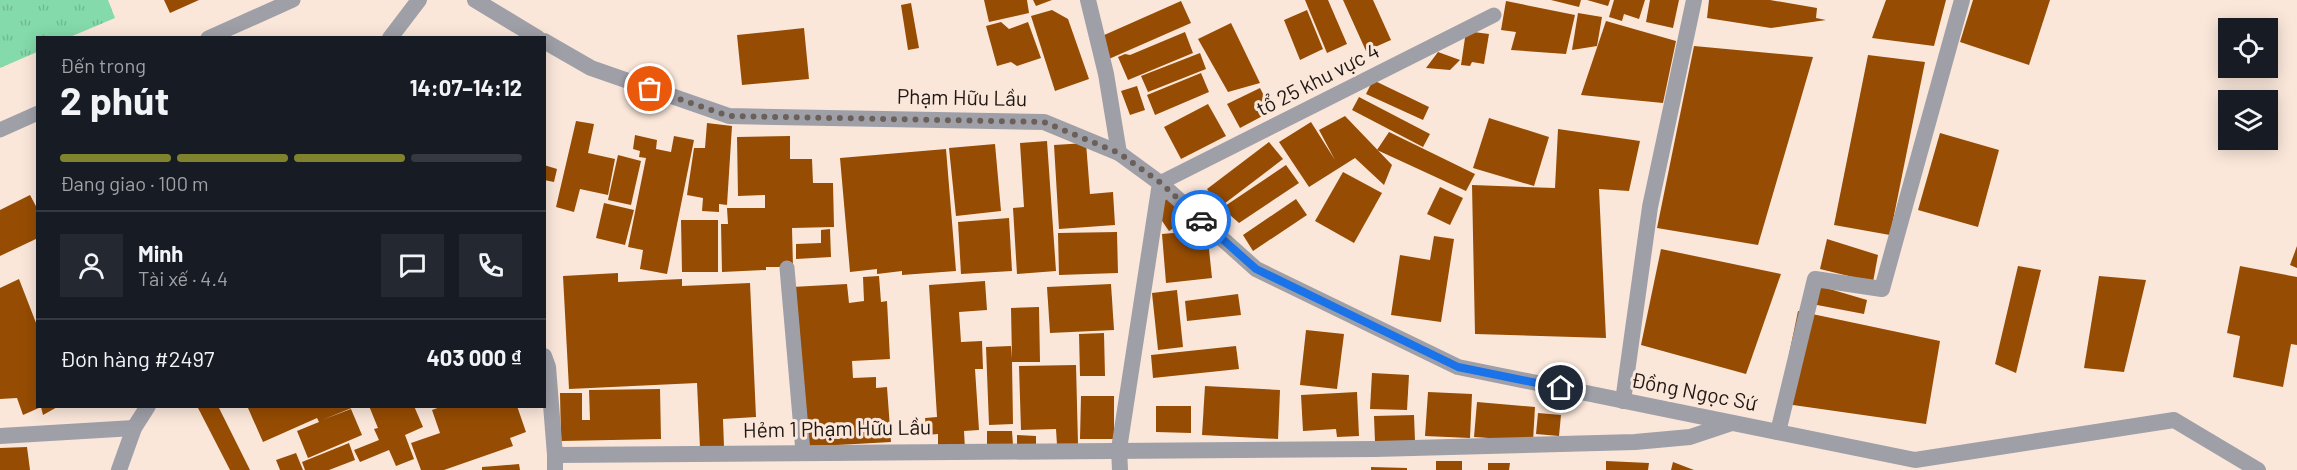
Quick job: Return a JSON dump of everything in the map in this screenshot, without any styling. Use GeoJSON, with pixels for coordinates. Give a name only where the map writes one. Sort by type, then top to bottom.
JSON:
{"type":"FeatureCollection","features":[{"type":"Feature","properties":{"kind":"street"},"geometry":{"type":"LineString","coordinates":[[392,36],[420,0]]}},
{"type":"Feature","properties":{"kind":"street"},"geometry":{"type":"LineString","coordinates":[[474,0],[535,36]]}},
{"type":"Feature","properties":{"kind":"street"},"geometry":{"type":"LineString","coordinates":[[1088,0],[1106,74],[1119,153]]}},
{"type":"Feature","properties":{"kind":"street"},"geometry":{"type":"LineString","coordinates":[[1623,401],[1650,207],[1694,0]]}},
{"type":"Feature","properties":{"kind":"street"},"geometry":{"type":"LineString","coordinates":[[1778,432],[1815,279],[1882,289],[1962,0]]}},
{"type":"Feature","properties":{"kind":"street","name":"Phạm Hữu Lầu"},"geometry":{"type":"LineString","coordinates":[[546,42],[591,68],[729,116],[1044,122],[1119,153],[1161,183]]}},
{"type":"Feature","properties":{"kind":"street"},"geometry":{"type":"LineString","coordinates":[[1120,470],[1119,449],[1161,183]]}},
{"type":"Feature","properties":{"kind":"street","name":"Đồng Ngọc Sứ"},"geometry":{"type":"LineString","coordinates":[[1161,183],[1256,269],[1458,367],[1915,460],[1919,464],[2174,420],[2258,470]]}},
{"type":"Feature","properties":{"kind":"street"},"geometry":{"type":"LineString","coordinates":[[546,362],[555,462]]}},
{"type":"Feature","properties":{"kind":"street"},"geometry":{"type":"LineString","coordinates":[[119,470],[134,428],[147,408]]}},
{"type":"Feature","properties":{"kind":"street","name":"Hẻm 1 Phạm Hữu Lầu"},"geometry":{"type":"LineString","coordinates":[[555,462],[803,452],[1375,449],[1635,442],[1690,437],[1732,423]]}},
{"type":"Feature","properties":{"kind":"street"},"geometry":{"type":"LineString","coordinates":[[0,436],[134,428]]}},
{"type":"Feature","properties":{"kind":"lane"},"geometry":{"type":"LineString","coordinates":[[212,36],[292,0]]}},
{"type":"Feature","properties":{"kind":"lane","name":"tổ 25 khu vực 4"},"geometry":{"type":"LineString","coordinates":[[1161,183],[1494,15]]}},
{"type":"Feature","properties":{"kind":"lane"},"geometry":{"type":"LineString","coordinates":[[0,130],[36,114]]}},
{"type":"Feature","properties":{"kind":"lane"},"geometry":{"type":"LineString","coordinates":[[787,268],[803,452]]}},
{"type":"Feature","properties":{"kind":"green space"},"geometry":{"type":"Polygon","coordinates":[[[0,0],[108,0],[115,18],[72,36],[36,36],[36,52],[0,68],[0,0]]]}},
{"type":"Feature","properties":{"kind":"building"},"geometry":{"type":"Polygon","coordinates":[[[164,0],[199,0],[170,13],[164,0]]]}},
{"type":"Feature","properties":{"kind":"building"},"geometry":{"type":"Polygon","coordinates":[[[984,0],[1027,0],[1029,13],[989,22],[984,0]]]}},
{"type":"Feature","properties":{"kind":"building"},"geometry":{"type":"Polygon","coordinates":[[[1033,0],[1052,0],[1036,6],[1033,0]]]}},
{"type":"Feature","properties":{"kind":"building"},"geometry":{"type":"Polygon","coordinates":[[[1305,0],[1328,0],[1347,44],[1327,53],[1305,0]]]}},
{"type":"Feature","properties":{"kind":"building"},"geometry":{"type":"Polygon","coordinates":[[[1343,0],[1373,0],[1391,40],[1366,51],[1343,0]]]}},
{"type":"Feature","properties":{"kind":"building"},"geometry":{"type":"Polygon","coordinates":[[[1551,0],[1581,0],[1579,7],[1551,0]]]}},
{"type":"Feature","properties":{"kind":"building"},"geometry":{"type":"Polygon","coordinates":[[[1587,0],[1610,0],[1608,6],[1587,0]]]}},
{"type":"Feature","properties":{"kind":"building"},"geometry":{"type":"Polygon","coordinates":[[[1614,0],[1645,0],[1639,19],[1624,14],[1622,21],[1609,17],[1614,0]]]}},
{"type":"Feature","properties":{"kind":"building"},"geometry":{"type":"Polygon","coordinates":[[[1650,0],[1679,0],[1673,28],[1646,22],[1650,0]]]}},
{"type":"Feature","properties":{"kind":"building"},"geometry":{"type":"Polygon","coordinates":[[[1709,0],[1770,0],[1817,8],[1816,18],[1826,20],[1771,28],[1707,18],[1709,0]]]}},
{"type":"Feature","properties":{"kind":"building"},"geometry":{"type":"Polygon","coordinates":[[[1886,0],[1946,0],[1934,46],[1872,38],[1886,0]]]}},
{"type":"Feature","properties":{"kind":"building"},"geometry":{"type":"Polygon","coordinates":[[[1973,0],[2050,0],[2029,65],[1960,42],[1973,0]]]}},
{"type":"Feature","properties":{"kind":"building"},"geometry":{"type":"Polygon","coordinates":[[[1181,1],[1191,23],[1102,62],[1093,40],[1181,1]]]}},
{"type":"Feature","properties":{"kind":"building"},"geometry":{"type":"Polygon","coordinates":[[[1506,1],[1575,15],[1566,54],[1511,50],[1516,32],[1501,30],[1506,1]]]}},
{"type":"Feature","properties":{"kind":"building"},"geometry":{"type":"Polygon","coordinates":[[[911,3],[919,48],[908,50],[901,5],[911,3]]]}},
{"type":"Feature","properties":{"kind":"building"},"geometry":{"type":"Polygon","coordinates":[[[1052,10],[1068,19],[1089,79],[1055,91],[1031,16],[1052,10]]]}},
{"type":"Feature","properties":{"kind":"building"},"geometry":{"type":"Polygon","coordinates":[[[1307,10],[1323,49],[1300,60],[1284,20],[1307,10]]]}},
{"type":"Feature","properties":{"kind":"building"},"geometry":{"type":"Polygon","coordinates":[[[1578,13],[1602,17],[1597,46],[1572,50],[1578,13]]]}},
{"type":"Feature","properties":{"kind":"building"},"geometry":{"type":"Polygon","coordinates":[[[1606,21],[1676,41],[1663,103],[1581,95],[1606,21]]]}},
{"type":"Feature","properties":{"kind":"building"},"geometry":{"type":"Polygon","coordinates":[[[1001,22],[1009,29],[1028,22],[1041,58],[1017,66],[1011,62],[997,66],[986,26],[1001,22]]]}},
{"type":"Feature","properties":{"kind":"building"},"geometry":{"type":"Polygon","coordinates":[[[1231,23],[1260,83],[1228,92],[1198,39],[1231,23]]]}},
{"type":"Feature","properties":{"kind":"building"},"geometry":{"type":"Polygon","coordinates":[[[804,28],[809,79],[742,85],[737,35],[804,28]]]}},
{"type":"Feature","properties":{"kind":"building"},"geometry":{"type":"Polygon","coordinates":[[[1466,31],[1489,34],[1484,64],[1472,62],[1470,66],[1461,65],[1466,31]]]}},
{"type":"Feature","properties":{"kind":"building"},"geometry":{"type":"Polygon","coordinates":[[[1185,32],[1193,53],[1128,80],[1118,57],[1125,54],[1130,55],[1185,32]]]}},
{"type":"Feature","properties":{"kind":"building"},"geometry":{"type":"Polygon","coordinates":[[[1694,46],[1813,57],[1758,245],[1657,228],[1694,46]]]}},
{"type":"Feature","properties":{"kind":"building"},"geometry":{"type":"Polygon","coordinates":[[[1438,52],[1460,60],[1450,70],[1426,68],[1438,52]]]}},
{"type":"Feature","properties":{"kind":"building"},"geometry":{"type":"Polygon","coordinates":[[[1200,53],[1206,69],[1148,92],[1141,76],[1200,53]]]}},
{"type":"Feature","properties":{"kind":"building"},"geometry":{"type":"Polygon","coordinates":[[[1868,55],[1925,62],[1890,235],[1834,225],[1868,55]]]}},
{"type":"Feature","properties":{"kind":"building"},"geometry":{"type":"Polygon","coordinates":[[[1201,73],[1209,92],[1155,115],[1147,95],[1201,73]]]}},
{"type":"Feature","properties":{"kind":"building"},"geometry":{"type":"Polygon","coordinates":[[[1373,80],[1429,107],[1423,120],[1366,94],[1373,80]]]}},
{"type":"Feature","properties":{"kind":"building"},"geometry":{"type":"Polygon","coordinates":[[[1137,86],[1145,110],[1130,115],[1121,91],[1137,86]]]}},
{"type":"Feature","properties":{"kind":"building"},"geometry":{"type":"Polygon","coordinates":[[[1260,88],[1272,111],[1240,128],[1227,104],[1260,88]]]}},
{"type":"Feature","properties":{"kind":"building"},"geometry":{"type":"Polygon","coordinates":[[[1359,97],[1430,134],[1423,147],[1352,110],[1359,97]]]}},
{"type":"Feature","properties":{"kind":"building"},"geometry":{"type":"Polygon","coordinates":[[[1208,104],[1226,136],[1181,159],[1164,127],[1208,104]]]}},
{"type":"Feature","properties":{"kind":"building"},"geometry":{"type":"Polygon","coordinates":[[[1345,116],[1392,165],[1384,185],[1355,158],[1309,187],[1279,142],[1311,122],[1335,160],[1319,130],[1345,116]]]}},
{"type":"Feature","properties":{"kind":"building"},"geometry":{"type":"Polygon","coordinates":[[[1489,118],[1549,137],[1534,186],[1473,168],[1489,118]]]}},
{"type":"Feature","properties":{"kind":"building"},"geometry":{"type":"Polygon","coordinates":[[[576,121],[594,124],[588,153],[615,159],[608,195],[580,189],[574,212],[556,207],[576,121]]]}},
{"type":"Feature","properties":{"kind":"building"},"geometry":{"type":"Polygon","coordinates":[[[707,123],[732,126],[727,205],[719,204],[719,212],[702,211],[703,198],[687,195],[694,148],[705,148],[707,123]]]}},
{"type":"Feature","properties":{"kind":"building"},"geometry":{"type":"Polygon","coordinates":[[[1558,129],[1640,141],[1629,191],[1599,189],[1606,338],[1475,334],[1472,185],[1555,188],[1558,129]]]}},
{"type":"Feature","properties":{"kind":"building"},"geometry":{"type":"Polygon","coordinates":[[[1389,132],[1475,174],[1466,191],[1377,150],[1389,132]]]}},
{"type":"Feature","properties":{"kind":"building"},"geometry":{"type":"Polygon","coordinates":[[[1940,133],[1999,150],[1978,227],[1918,210],[1940,133]]]}},
{"type":"Feature","properties":{"kind":"building"},"geometry":{"type":"Polygon","coordinates":[[[635,135],[657,140],[656,149],[671,152],[674,136],[694,140],[667,274],[640,269],[643,250],[628,247],[646,158],[639,157],[640,151],[633,149],[635,135]]]}},
{"type":"Feature","properties":{"kind":"building"},"geometry":{"type":"Polygon","coordinates":[[[790,136],[790,159],[812,159],[813,183],[833,183],[834,227],[792,228],[793,267],[766,267],[766,270],[722,272],[721,224],[728,224],[727,208],[765,208],[765,195],[738,196],[737,137],[790,136]]]}},
{"type":"Feature","properties":{"kind":"building"},"geometry":{"type":"Polygon","coordinates":[[[1047,141],[1056,271],[1017,274],[1013,208],[1024,207],[1020,143],[1047,141]]]}},
{"type":"Feature","properties":{"kind":"building"},"geometry":{"type":"Polygon","coordinates":[[[1269,142],[1283,159],[1220,207],[1207,189],[1269,142]]]}},
{"type":"Feature","properties":{"kind":"building"},"geometry":{"type":"Polygon","coordinates":[[[1086,143],[1090,194],[1113,192],[1115,225],[1059,229],[1054,145],[1086,143]]]}},
{"type":"Feature","properties":{"kind":"building"},"geometry":{"type":"Polygon","coordinates":[[[995,144],[1001,211],[956,216],[949,148],[995,144]]]}},
{"type":"Feature","properties":{"kind":"building"},"geometry":{"type":"Polygon","coordinates":[[[946,149],[956,271],[902,275],[902,271],[877,274],[877,269],[850,272],[840,158],[946,149]]]}},
{"type":"Feature","properties":{"kind":"building"},"geometry":{"type":"Polygon","coordinates":[[[618,155],[641,161],[631,205],[608,200],[618,155]]]}},
{"type":"Feature","properties":{"kind":"building"},"geometry":{"type":"Polygon","coordinates":[[[1286,165],[1299,183],[1239,223],[1222,208],[1286,165]]]}},
{"type":"Feature","properties":{"kind":"building"},"geometry":{"type":"Polygon","coordinates":[[[546,166],[557,169],[554,182],[546,180],[546,166]]]}},
{"type":"Feature","properties":{"kind":"building"},"geometry":{"type":"Polygon","coordinates":[[[1343,172],[1382,193],[1354,243],[1315,221],[1343,172]]]}},
{"type":"Feature","properties":{"kind":"building"},"geometry":{"type":"Polygon","coordinates":[[[1440,187],[1463,198],[1450,225],[1427,214],[1440,187]]]}},
{"type":"Feature","properties":{"kind":"building"},"geometry":{"type":"Polygon","coordinates":[[[1178,191],[1194,214],[1169,231],[1153,208],[1178,191]]]}},
{"type":"Feature","properties":{"kind":"building"},"geometry":{"type":"Polygon","coordinates":[[[30,195],[36,206],[36,239],[0,256],[0,210],[30,195]]]}},
{"type":"Feature","properties":{"kind":"building"},"geometry":{"type":"Polygon","coordinates":[[[1296,199],[1307,215],[1253,251],[1243,235],[1296,199]]]}},
{"type":"Feature","properties":{"kind":"building"},"geometry":{"type":"Polygon","coordinates":[[[604,203],[634,210],[625,245],[596,238],[604,203]]]}},
{"type":"Feature","properties":{"kind":"building"},"geometry":{"type":"Polygon","coordinates":[[[1009,218],[1012,271],[961,274],[958,222],[1009,218]]]}},
{"type":"Feature","properties":{"kind":"building"},"geometry":{"type":"Polygon","coordinates":[[[681,220],[718,220],[718,272],[682,272],[681,220]]]}},
{"type":"Feature","properties":{"kind":"building"},"geometry":{"type":"Polygon","coordinates":[[[830,229],[831,257],[796,259],[796,244],[821,243],[821,230],[830,229]]]}},
{"type":"Feature","properties":{"kind":"building"},"geometry":{"type":"Polygon","coordinates":[[[1207,230],[1212,278],[1166,283],[1162,234],[1207,230]]]}},
{"type":"Feature","properties":{"kind":"building"},"geometry":{"type":"Polygon","coordinates":[[[1117,232],[1118,273],[1059,275],[1058,233],[1117,232]]]}},
{"type":"Feature","properties":{"kind":"building"},"geometry":{"type":"Polygon","coordinates":[[[1434,236],[1454,239],[1441,322],[1391,315],[1400,255],[1430,260],[1434,236]]]}},
{"type":"Feature","properties":{"kind":"building"},"geometry":{"type":"Polygon","coordinates":[[[1827,239],[1878,255],[1873,282],[1820,269],[1827,239]]]}},
{"type":"Feature","properties":{"kind":"building"},"geometry":{"type":"Polygon","coordinates":[[[2297,246],[2297,268],[2290,265],[2297,246]]]}},
{"type":"Feature","properties":{"kind":"building"},"geometry":{"type":"Polygon","coordinates":[[[1661,249],[1781,274],[1746,374],[1641,345],[1661,249]]]}},
{"type":"Feature","properties":{"kind":"building"},"geometry":{"type":"Polygon","coordinates":[[[2018,266],[2041,270],[2016,373],[1995,364],[2018,266]]]}},
{"type":"Feature","properties":{"kind":"building"},"geometry":{"type":"Polygon","coordinates":[[[2240,266],[2297,277],[2297,345],[2291,344],[2283,387],[2233,377],[2240,336],[2227,333],[2240,266]]]}},
{"type":"Feature","properties":{"kind":"building"},"geometry":{"type":"Polygon","coordinates":[[[618,273],[618,282],[682,279],[682,286],[750,283],[756,417],[723,419],[724,447],[700,448],[697,383],[569,389],[563,276],[618,273]]]}},
{"type":"Feature","properties":{"kind":"building"},"geometry":{"type":"Polygon","coordinates":[[[879,276],[881,302],[887,301],[890,359],[852,361],[853,378],[876,377],[876,388],[887,387],[891,442],[802,447],[792,287],[847,284],[849,303],[864,301],[863,277],[879,276]]]}},
{"type":"Feature","properties":{"kind":"building"},"geometry":{"type":"Polygon","coordinates":[[[2099,276],[2146,280],[2124,372],[2084,368],[2099,276]]]}},
{"type":"Feature","properties":{"kind":"building"},"geometry":{"type":"Polygon","coordinates":[[[19,279],[36,323],[36,408],[39,408],[23,415],[17,398],[0,399],[0,288],[19,279]]]}},
{"type":"Feature","properties":{"kind":"building"},"geometry":{"type":"Polygon","coordinates":[[[985,281],[987,310],[959,312],[961,342],[982,341],[983,369],[975,369],[979,430],[964,431],[965,449],[938,450],[938,434],[927,435],[925,418],[937,417],[929,285],[985,281]]]}},
{"type":"Feature","properties":{"kind":"building"},"geometry":{"type":"Polygon","coordinates":[[[1111,284],[1114,330],[1050,333],[1047,287],[1111,284]]]}},
{"type":"Feature","properties":{"kind":"building"},"geometry":{"type":"Polygon","coordinates":[[[1816,285],[1867,300],[1864,314],[1812,304],[1816,285]]]}},
{"type":"Feature","properties":{"kind":"building"},"geometry":{"type":"Polygon","coordinates":[[[1177,290],[1183,347],[1158,350],[1152,293],[1177,290]]]}},
{"type":"Feature","properties":{"kind":"building"},"geometry":{"type":"Polygon","coordinates":[[[1238,294],[1241,315],[1187,321],[1185,301],[1238,294]]]}},
{"type":"Feature","properties":{"kind":"building"},"geometry":{"type":"Polygon","coordinates":[[[1039,307],[1040,362],[1012,362],[1013,424],[989,425],[986,347],[1011,346],[1012,359],[1011,308],[1039,307]]]}},
{"type":"Feature","properties":{"kind":"building"},"geometry":{"type":"Polygon","coordinates":[[[1798,311],[1940,341],[1926,424],[1779,403],[1798,311]]]}},
{"type":"Feature","properties":{"kind":"building"},"geometry":{"type":"Polygon","coordinates":[[[1306,330],[1344,334],[1337,389],[1300,385],[1306,330]]]}},
{"type":"Feature","properties":{"kind":"building"},"geometry":{"type":"Polygon","coordinates":[[[1104,333],[1105,376],[1080,376],[1079,334],[1104,333]]]}},
{"type":"Feature","properties":{"kind":"building"},"geometry":{"type":"Polygon","coordinates":[[[1236,346],[1239,369],[1153,378],[1151,355],[1236,346]]]}},
{"type":"Feature","properties":{"kind":"building"},"geometry":{"type":"Polygon","coordinates":[[[1076,365],[1078,444],[1057,445],[1056,429],[1021,430],[1019,366],[1076,365]]]}},
{"type":"Feature","properties":{"kind":"building"},"geometry":{"type":"Polygon","coordinates":[[[1372,373],[1409,375],[1407,410],[1370,409],[1372,373]]]}},
{"type":"Feature","properties":{"kind":"building"},"geometry":{"type":"Polygon","coordinates":[[[1205,386],[1280,390],[1278,439],[1202,435],[1205,386]]]}},
{"type":"Feature","properties":{"kind":"building"},"geometry":{"type":"Polygon","coordinates":[[[660,389],[661,439],[561,441],[560,393],[582,393],[582,420],[590,420],[589,390],[660,389]]]}},
{"type":"Feature","properties":{"kind":"building"},"geometry":{"type":"Polygon","coordinates":[[[1357,392],[1359,436],[1337,437],[1336,429],[1303,431],[1301,395],[1357,392]]]}},
{"type":"Feature","properties":{"kind":"building"},"geometry":{"type":"Polygon","coordinates":[[[1428,392],[1472,394],[1470,438],[1425,436],[1428,392]]]}},
{"type":"Feature","properties":{"kind":"building"},"geometry":{"type":"Polygon","coordinates":[[[1081,396],[1114,396],[1114,439],[1080,439],[1081,396]]]}},
{"type":"Feature","properties":{"kind":"building"},"geometry":{"type":"Polygon","coordinates":[[[1477,402],[1535,407],[1533,441],[1474,437],[1477,402]]]}},
{"type":"Feature","properties":{"kind":"building"},"geometry":{"type":"Polygon","coordinates":[[[1156,406],[1191,406],[1191,433],[1156,432],[1156,406]]]}},
{"type":"Feature","properties":{"kind":"building"},"geometry":{"type":"Polygon","coordinates":[[[41,408],[55,408],[43,415],[41,408]]]}},
{"type":"Feature","properties":{"kind":"building"},"geometry":{"type":"Polygon","coordinates":[[[198,408],[219,408],[250,470],[230,470],[198,408]]]}},
{"type":"Feature","properties":{"kind":"building"},"geometry":{"type":"Polygon","coordinates":[[[248,408],[352,408],[322,420],[351,409],[362,435],[308,458],[297,431],[319,422],[317,418],[263,442],[248,408]]]}},
{"type":"Feature","properties":{"kind":"building"},"geometry":{"type":"Polygon","coordinates":[[[370,408],[415,408],[423,427],[405,435],[414,459],[396,466],[389,450],[360,462],[354,450],[379,440],[374,429],[378,428],[370,408]]]}},
{"type":"Feature","properties":{"kind":"building"},"geometry":{"type":"Polygon","coordinates":[[[438,408],[518,408],[526,432],[510,438],[513,446],[444,470],[421,470],[411,443],[440,433],[432,410],[438,408]]]}},
{"type":"Feature","properties":{"kind":"building"},"geometry":{"type":"Polygon","coordinates":[[[1538,413],[1561,415],[1559,436],[1536,434],[1538,413]]]}},
{"type":"Feature","properties":{"kind":"building"},"geometry":{"type":"Polygon","coordinates":[[[1414,415],[1415,441],[1375,442],[1374,416],[1414,415]]]}},
{"type":"Feature","properties":{"kind":"building"},"geometry":{"type":"Polygon","coordinates":[[[987,431],[1012,431],[1013,445],[987,444],[987,431]]]}},
{"type":"Feature","properties":{"kind":"building"},"geometry":{"type":"Polygon","coordinates":[[[1017,435],[1036,436],[1036,445],[1017,445],[1017,435]]]}},
{"type":"Feature","properties":{"kind":"building"},"geometry":{"type":"Polygon","coordinates":[[[349,443],[355,460],[329,470],[305,470],[302,462],[349,443]]]}},
{"type":"Feature","properties":{"kind":"building"},"geometry":{"type":"Polygon","coordinates":[[[27,447],[30,470],[0,470],[0,448],[27,447]]]}},
{"type":"Feature","properties":{"kind":"building"},"geometry":{"type":"Polygon","coordinates":[[[296,453],[303,470],[280,470],[276,460],[296,453]]]}},
{"type":"Feature","properties":{"kind":"building"},"geometry":{"type":"Polygon","coordinates":[[[1436,461],[1462,461],[1462,470],[1436,470],[1436,461]]]}},
{"type":"Feature","properties":{"kind":"building"},"geometry":{"type":"Polygon","coordinates":[[[1606,461],[1649,463],[1648,470],[1606,470],[1606,461]]]}},
{"type":"Feature","properties":{"kind":"building"},"geometry":{"type":"Polygon","coordinates":[[[1673,462],[1694,470],[1671,470],[1673,462]]]}},
{"type":"Feature","properties":{"kind":"building"},"geometry":{"type":"Polygon","coordinates":[[[1488,463],[1510,463],[1509,470],[1488,470],[1488,463]]]}},
{"type":"Feature","properties":{"kind":"building"},"geometry":{"type":"Polygon","coordinates":[[[519,464],[520,470],[482,470],[482,467],[519,464]]]}},
{"type":"Feature","properties":{"kind":"building"},"geometry":{"type":"Polygon","coordinates":[[[1371,467],[1407,468],[1407,470],[1371,470],[1371,467]]]}},
{"type":"Feature","properties":{"kind":"way so far"},"geometry":{"type":"LineString","coordinates":[[650,89],[729,116],[1044,122],[1119,153],[1161,183],[1201,220]]}},
{"type":"Feature","properties":{"kind":"route"},"geometry":{"type":"LineString","coordinates":[[1201,220],[1256,269],[1458,367],[1561,388]]}}]}
